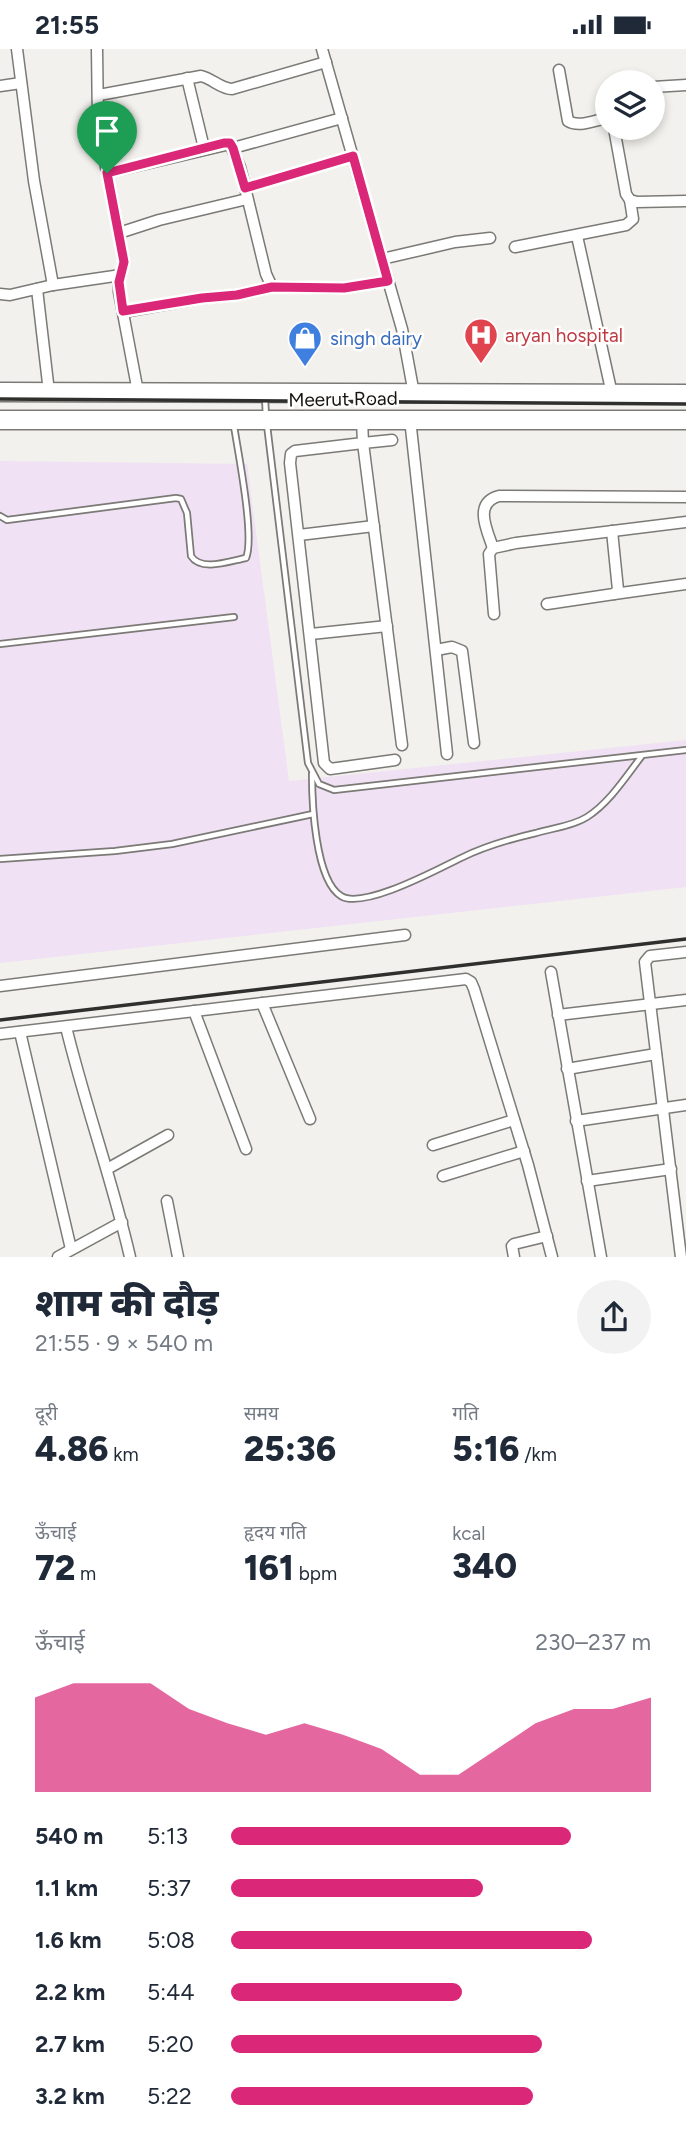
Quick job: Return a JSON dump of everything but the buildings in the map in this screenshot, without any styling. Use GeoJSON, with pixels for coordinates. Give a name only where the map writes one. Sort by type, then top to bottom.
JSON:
{"type":"FeatureCollection","features":[{"type":"Feature","properties":{"kind":"highway","name":"Meerut Road"},"geometry":{"type":"LineString","coordinates":[[0,392],[686,394]]}},
{"type":"Feature","properties":{"kind":"highway","name":"Meerut Road"},"geometry":{"type":"LineString","coordinates":[[0,420],[686,420]]}},
{"type":"Feature","properties":{"kind":"street"},"geometry":{"type":"LineString","coordinates":[[17,49],[34,181],[52,285]]}},
{"type":"Feature","properties":{"kind":"street"},"geometry":{"type":"LineString","coordinates":[[97,49],[98,125],[124,262],[119,282],[138,392]]}},
{"type":"Feature","properties":{"kind":"street"},"geometry":{"type":"LineString","coordinates":[[322,49],[402,329],[414,394]]}},
{"type":"Feature","properties":{"kind":"street"},"geometry":{"type":"LineString","coordinates":[[99,95],[201,76],[210,78],[226,89],[232,89],[326,62]]}},
{"type":"Feature","properties":{"kind":"street"},"geometry":{"type":"LineString","coordinates":[[559,70],[568,121],[581,124],[595,121]]}},
{"type":"Feature","properties":{"kind":"street"},"geometry":{"type":"LineString","coordinates":[[187,78],[204,148]]}},
{"type":"Feature","properties":{"kind":"street"},"geometry":{"type":"LineString","coordinates":[[0,86],[20,83]]}},
{"type":"Feature","properties":{"kind":"street"},"geometry":{"type":"LineString","coordinates":[[665,86],[686,85]]}},
{"type":"Feature","properties":{"kind":"street"},"geometry":{"type":"LineString","coordinates":[[233,148],[342,118]]}},
{"type":"Feature","properties":{"kind":"street"},"geometry":{"type":"LineString","coordinates":[[515,247],[631,223],[631,200],[626,194],[616,140]]}},
{"type":"Feature","properties":{"kind":"street"},"geometry":{"type":"LineString","coordinates":[[107,173],[230,143],[245,188],[266,274],[272,287]]}},
{"type":"Feature","properties":{"kind":"street"},"geometry":{"type":"LineString","coordinates":[[245,188],[353,156]]}},
{"type":"Feature","properties":{"kind":"street"},"geometry":{"type":"LineString","coordinates":[[119,233],[159,220],[247,199]]}},
{"type":"Feature","properties":{"kind":"street"},"geometry":{"type":"LineString","coordinates":[[631,200],[686,201]]}},
{"type":"Feature","properties":{"kind":"street"},"geometry":{"type":"LineString","coordinates":[[577,236],[612,394]]}},
{"type":"Feature","properties":{"kind":"street"},"geometry":{"type":"LineString","coordinates":[[382,259],[455,242],[490,238]]}},
{"type":"Feature","properties":{"kind":"street"},"geometry":{"type":"LineString","coordinates":[[0,294],[10,295],[52,285],[121,275]]}},
{"type":"Feature","properties":{"kind":"street"},"geometry":{"type":"LineString","coordinates":[[123,311],[237,295],[272,287],[344,288],[388,281]]}},
{"type":"Feature","properties":{"kind":"street"},"geometry":{"type":"LineString","coordinates":[[37,289],[48,392]]}},
{"type":"Feature","properties":{"kind":"street"},"geometry":{"type":"LineString","coordinates":[[410,419],[447,754]]}},
{"type":"Feature","properties":{"kind":"street"},"geometry":{"type":"LineString","coordinates":[[362,420],[402,745]]}},
{"type":"Feature","properties":{"kind":"street"},"geometry":{"type":"LineString","coordinates":[[392,440],[303,449],[291,454],[290,463],[323,758],[326,766],[334,768],[395,760]]}},
{"type":"Feature","properties":{"kind":"street"},"geometry":{"type":"LineString","coordinates":[[493,548],[483,510],[485,503],[491,498],[620,495],[686,497]]}},
{"type":"Feature","properties":{"kind":"street"},"geometry":{"type":"LineString","coordinates":[[495,614],[489,554],[493,548],[686,522]]}},
{"type":"Feature","properties":{"kind":"street"},"geometry":{"type":"LineString","coordinates":[[299,535],[374,526]]}},
{"type":"Feature","properties":{"kind":"street"},"geometry":{"type":"LineString","coordinates":[[612,531],[618,584],[618,590],[614,594]]}},
{"type":"Feature","properties":{"kind":"street"},"geometry":{"type":"LineString","coordinates":[[547,604],[686,584]]}},
{"type":"Feature","properties":{"kind":"street"},"geometry":{"type":"LineString","coordinates":[[311,633],[387,626]]}},
{"type":"Feature","properties":{"kind":"street"},"geometry":{"type":"LineString","coordinates":[[436,650],[452,647],[462,651],[474,743]]}},
{"type":"Feature","properties":{"kind":"street"},"geometry":{"type":"LineString","coordinates":[[0,986],[405,935]]}},
{"type":"Feature","properties":{"kind":"street"},"geometry":{"type":"LineString","coordinates":[[681,1257],[650,1006],[647,959],[686,952]]}},
{"type":"Feature","properties":{"kind":"street"},"geometry":{"type":"LineString","coordinates":[[551,972],[601,1257]]}},
{"type":"Feature","properties":{"kind":"street"},"geometry":{"type":"LineString","coordinates":[[0,1034],[466,979],[474,989],[524,1151],[552,1257]]}},
{"type":"Feature","properties":{"kind":"street"},"geometry":{"type":"LineString","coordinates":[[558,1015],[686,1000]]}},
{"type":"Feature","properties":{"kind":"street"},"geometry":{"type":"LineString","coordinates":[[262,1003],[310,1119]]}},
{"type":"Feature","properties":{"kind":"street"},"geometry":{"type":"LineString","coordinates":[[194,1011],[246,1149]]}},
{"type":"Feature","properties":{"kind":"street"},"geometry":{"type":"LineString","coordinates":[[66,1027],[81,1089],[107,1169],[130,1257]]}},
{"type":"Feature","properties":{"kind":"street"},"geometry":{"type":"LineString","coordinates":[[20,1032],[71,1249]]}},
{"type":"Feature","properties":{"kind":"street"},"geometry":{"type":"LineString","coordinates":[[567,1069],[656,1054]]}},
{"type":"Feature","properties":{"kind":"street"},"geometry":{"type":"LineString","coordinates":[[576,1121],[686,1105]]}},
{"type":"Feature","properties":{"kind":"street"},"geometry":{"type":"LineString","coordinates":[[433,1145],[514,1120]]}},
{"type":"Feature","properties":{"kind":"street"},"geometry":{"type":"LineString","coordinates":[[107,1169],[168,1135]]}},
{"type":"Feature","properties":{"kind":"street"},"geometry":{"type":"LineString","coordinates":[[443,1176],[524,1151]]}},
{"type":"Feature","properties":{"kind":"street"},"geometry":{"type":"LineString","coordinates":[[587,1181],[671,1169]]}},
{"type":"Feature","properties":{"kind":"street"},"geometry":{"type":"LineString","coordinates":[[167,1201],[178,1257]]}},
{"type":"Feature","properties":{"kind":"street"},"geometry":{"type":"LineString","coordinates":[[58,1257],[122,1222]]}},
{"type":"Feature","properties":{"kind":"street"},"geometry":{"type":"LineString","coordinates":[[514,1257],[514,1244],[547,1236]]}},
{"type":"Feature","properties":{"kind":"lane"},"geometry":{"type":"LineString","coordinates":[[265,393],[308,763],[319,784],[334,790],[686,750]]}},
{"type":"Feature","properties":{"kind":"lane"},"geometry":{"type":"LineString","coordinates":[[0,516],[7,520],[176,498],[181,499],[184,504],[194,562],[201,565],[246,558],[246,507],[233,422]]}},
{"type":"Feature","properties":{"kind":"lane"},"geometry":{"type":"LineString","coordinates":[[0,644],[234,617]]}},
{"type":"Feature","properties":{"kind":"lane"},"geometry":{"type":"LineString","coordinates":[[312,773],[313,814],[326,873],[335,891],[343,897],[360,898],[402,887],[488,845],[586,818],[619,786],[642,756]]}},
{"type":"Feature","properties":{"kind":"lane"},"geometry":{"type":"LineString","coordinates":[[0,859],[172,844],[313,814]]}},
{"type":"Feature","properties":{"kind":"shaded area"},"geometry":{"type":"Polygon","coordinates":[[[0,461],[247,464],[289,781],[686,740],[686,887],[0,963],[0,461]]]}},
{"type":"Feature","properties":{"kind":"railway"},"geometry":{"type":"LineString","coordinates":[[0,399],[686,404]]}},
{"type":"Feature","properties":{"kind":"railway"},"geometry":{"type":"LineString","coordinates":[[0,1020],[686,939]]}},
{"type":"Feature","properties":{"kind":"place","name":"aryan hospital"},"geometry":{"type":"Point","coordinates":[481,365]}},
{"type":"Feature","properties":{"kind":"place","name":"singh dairy"},"geometry":{"type":"Point","coordinates":[305,368]}},
{"type":"Feature","properties":{"kind":"route"},"geometry":{"type":"LineString","coordinates":[[230,143],[245,188],[353,156],[388,281],[344,288],[272,287],[237,295],[123,311],[119,282],[124,262],[107,173],[230,143]]}}]}
